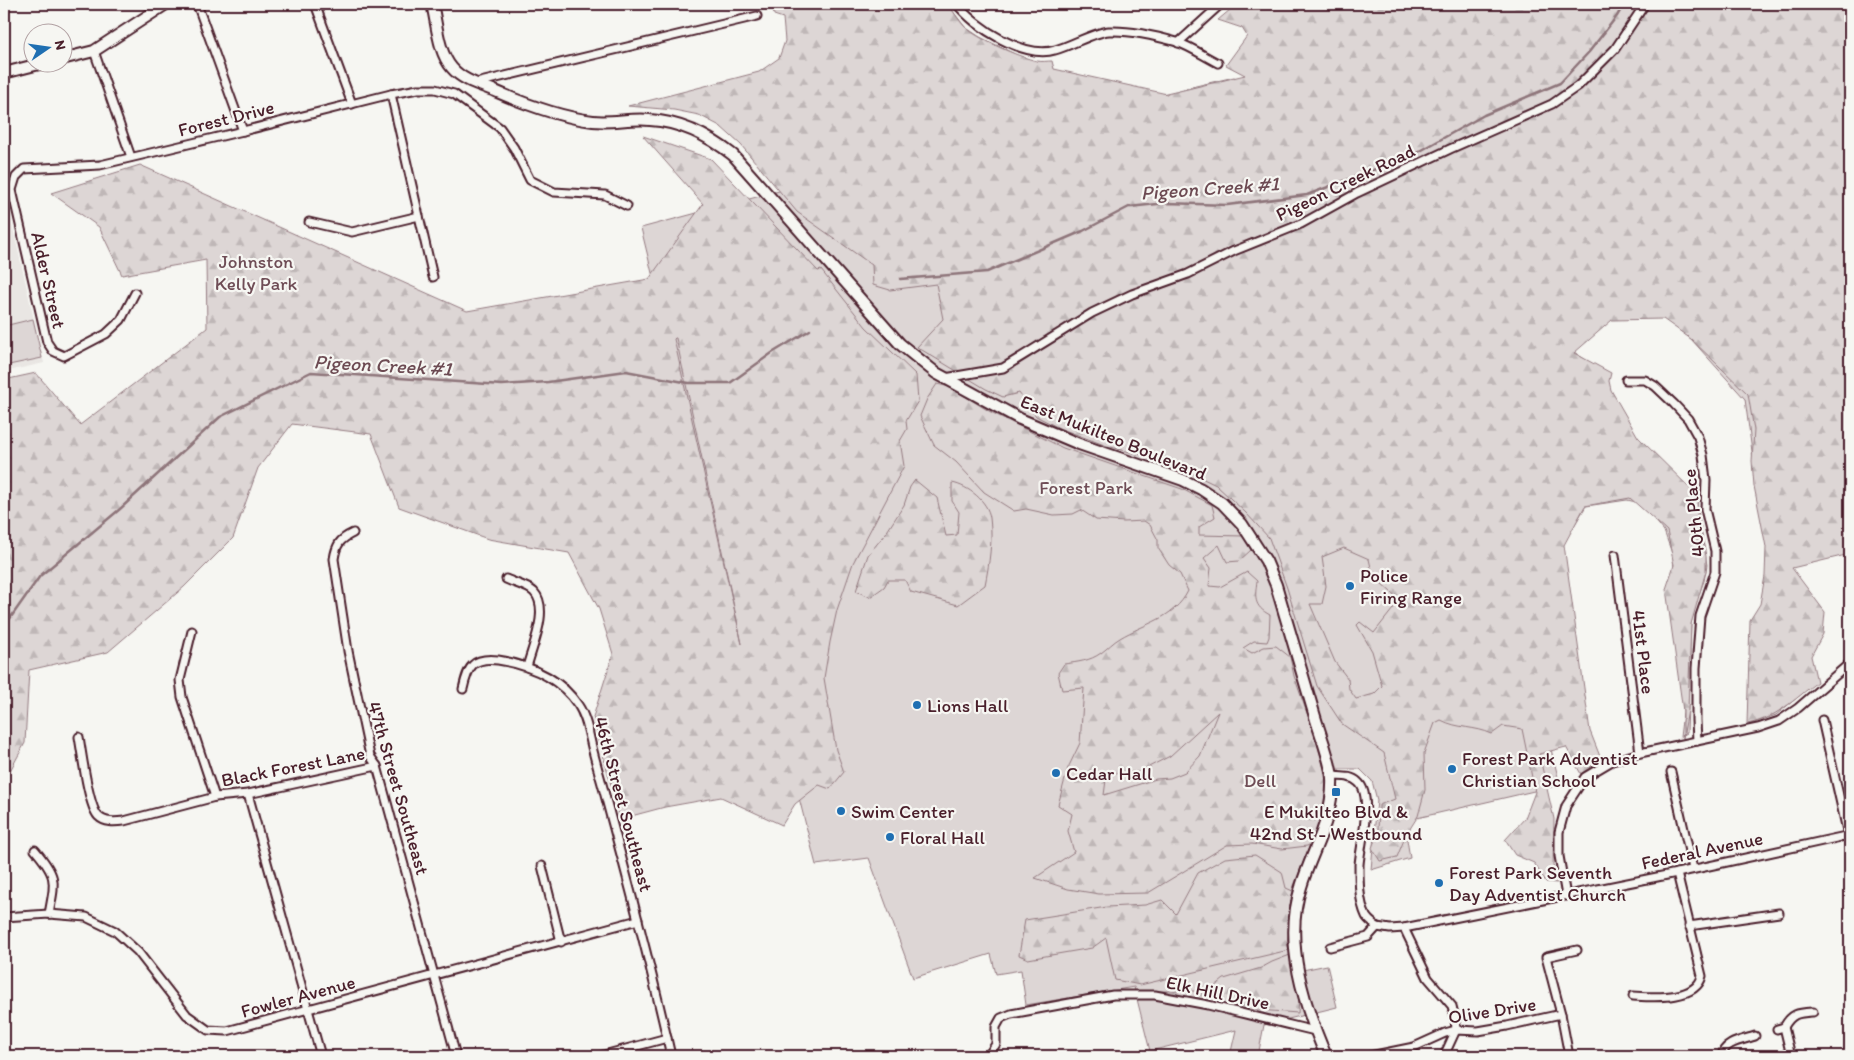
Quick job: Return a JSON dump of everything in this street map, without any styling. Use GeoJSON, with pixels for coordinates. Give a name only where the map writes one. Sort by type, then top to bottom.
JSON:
{"type":"FeatureCollection","features":[{"type":"Feature","properties":{"kind":"main road"},"geometry":{"type":"LineString","coordinates":[[72,56],[94,51],[166,4]]}},
{"type":"Feature","properties":{"kind":"main road","name":"East Mukilteo Boulevard"},"geometry":{"type":"LineString","coordinates":[[432,4],[444,55],[452,68],[462,77],[518,101],[557,114],[594,121],[651,120],[690,128],[714,140],[733,155],[900,344],[945,379],[1020,419],[1079,444],[1183,480],[1222,503],[1242,524],[1266,561],[1276,585],[1332,776],[1328,819],[1300,888],[1294,920],[1301,983],[1315,1032],[1326,1056]]}},
{"type":"Feature","properties":{"kind":"main road"},"geometry":{"type":"LineString","coordinates":[[4,73],[22,68]]}},
{"type":"Feature","properties":{"kind":"street"},"geometry":{"type":"LineString","coordinates":[[196,4],[244,131]]}},
{"type":"Feature","properties":{"kind":"street"},"geometry":{"type":"LineString","coordinates":[[315,4],[352,104]]}},
{"type":"Feature","properties":{"kind":"street"},"geometry":{"type":"LineString","coordinates":[[957,4],[964,13],[995,35],[1023,49],[1039,53],[1054,50],[1107,31],[1128,32],[1178,42],[1218,63]]}},
{"type":"Feature","properties":{"kind":"street"},"geometry":{"type":"LineString","coordinates":[[1178,42],[1221,4]]}},
{"type":"Feature","properties":{"kind":"street","name":"Pigeon Creek Road"},"geometry":{"type":"LineString","coordinates":[[945,379],[1003,368],[1092,313],[1132,294],[1188,274],[1234,251],[1301,224],[1357,193],[1552,104],[1578,86],[1615,49],[1645,4]]}},
{"type":"Feature","properties":{"kind":"street"},"geometry":{"type":"LineString","coordinates":[[476,83],[757,16]]}},
{"type":"Feature","properties":{"kind":"street"},"geometry":{"type":"LineString","coordinates":[[94,51],[131,157]]}},
{"type":"Feature","properties":{"kind":"street","name":"Forest Drive"},"geometry":{"type":"LineString","coordinates":[[24,169],[100,164],[244,131],[391,94],[418,89],[435,89],[454,94],[500,128],[514,148],[530,180],[554,192],[605,195],[627,206]]}},
{"type":"Feature","properties":{"kind":"street"},"geometry":{"type":"LineString","coordinates":[[391,94],[433,277]]}},
{"type":"Feature","properties":{"kind":"street","name":"Alder Street"},"geometry":{"type":"LineString","coordinates":[[24,169],[16,177],[12,190],[47,342],[53,351],[64,356],[106,334],[121,320],[135,293]]}},
{"type":"Feature","properties":{"kind":"street"},"geometry":{"type":"LineString","coordinates":[[309,222],[352,232],[419,216]]}},
{"type":"Feature","properties":{"kind":"street","name":"40th Place"},"geometry":{"type":"LineString","coordinates":[[1626,380],[1645,380],[1655,386],[1674,404],[1688,419],[1698,437],[1703,455],[1706,480],[1705,509],[1715,551],[1715,572],[1700,616],[1696,668],[1697,742]]}},
{"type":"Feature","properties":{"kind":"street","name":"47th Street Southeast"},"geometry":{"type":"LineString","coordinates":[[353,533],[338,543],[334,559],[334,571],[348,651],[370,756],[377,766],[456,1056]]}},
{"type":"Feature","properties":{"kind":"street","name":"41st Place"},"geometry":{"type":"LineString","coordinates":[[1615,555],[1640,753]]}},
{"type":"Feature","properties":{"kind":"street"},"geometry":{"type":"LineString","coordinates":[[506,579],[533,591],[541,608],[541,618],[527,667]]}},
{"type":"Feature","properties":{"kind":"street"},"geometry":{"type":"LineString","coordinates":[[192,631],[180,680],[182,697],[215,797]]}},
{"type":"Feature","properties":{"kind":"street","name":"46th Street Southeast"},"geometry":{"type":"LineString","coordinates":[[463,689],[468,669],[473,663],[483,660],[495,660],[527,667],[549,678],[567,690],[579,706],[586,721],[671,1056]]}},
{"type":"Feature","properties":{"kind":"street"},"geometry":{"type":"LineString","coordinates":[[1566,896],[1559,856],[1559,832],[1566,806],[1585,777],[1612,761],[1640,753],[1758,728],[1779,721],[1798,708],[1850,663]]}},
{"type":"Feature","properties":{"kind":"street"},"geometry":{"type":"LineString","coordinates":[[1822,720],[1849,835]]}},
{"type":"Feature","properties":{"kind":"street","name":"Black Forest Lane"},"geometry":{"type":"LineString","coordinates":[[79,737],[91,802],[98,816],[110,822],[124,822],[215,797],[248,794],[377,766]]}},
{"type":"Feature","properties":{"kind":"street"},"geometry":{"type":"LineString","coordinates":[[1671,772],[1693,869]]}},
{"type":"Feature","properties":{"kind":"street"},"geometry":{"type":"LineString","coordinates":[[1330,946],[1368,937],[1377,927],[1367,917],[1360,887],[1359,863],[1364,830],[1364,789],[1359,782],[1351,777],[1332,776]]}},
{"type":"Feature","properties":{"kind":"street"},"geometry":{"type":"LineString","coordinates":[[248,794],[321,1056]]}},
{"type":"Feature","properties":{"kind":"street","name":"Federal Avenue"},"geometry":{"type":"LineString","coordinates":[[1377,927],[1390,929],[1404,928],[1677,873],[1849,835]]}},
{"type":"Feature","properties":{"kind":"street"},"geometry":{"type":"LineString","coordinates":[[35,850],[49,866],[55,884],[49,914]]}},
{"type":"Feature","properties":{"kind":"street"},"geometry":{"type":"LineString","coordinates":[[542,866],[561,942]]}},
{"type":"Feature","properties":{"kind":"street"},"geometry":{"type":"LineString","coordinates":[[1633,996],[1663,997],[1676,995],[1694,989],[1700,983],[1702,976],[1677,873]]}},
{"type":"Feature","properties":{"kind":"street"},"geometry":{"type":"LineString","coordinates":[[1689,926],[1780,913]]}},
{"type":"Feature","properties":{"kind":"street","name":"Fowler Avenue"},"geometry":{"type":"LineString","coordinates":[[4,916],[49,914],[86,917],[115,930],[138,952],[187,1015],[208,1030],[227,1032],[638,920]]}},
{"type":"Feature","properties":{"kind":"street"},"geometry":{"type":"LineString","coordinates":[[1404,928],[1428,978],[1452,1006],[1456,1030],[1444,1056]]}},
{"type":"Feature","properties":{"kind":"street"},"geometry":{"type":"LineString","coordinates":[[1569,1056],[1561,1014],[1546,957],[1577,950]]}},
{"type":"Feature","properties":{"kind":"street","name":"Elk Hill Drive"},"geometry":{"type":"LineString","coordinates":[[988,1056],[996,1044],[996,1027],[1001,1018],[1011,1014],[1113,995],[1155,994],[1208,1005],[1315,1032]]}},
{"type":"Feature","properties":{"kind":"street"},"geometry":{"type":"LineString","coordinates":[[1791,1056],[1780,1028],[1790,1017],[1801,1013],[1813,1012]]}},
{"type":"Feature","properties":{"kind":"street","name":"Olive Drive"},"geometry":{"type":"LineString","coordinates":[[1370,1056],[1414,1047],[1456,1030],[1478,1031],[1492,1029],[1561,1014]]}},
{"type":"Feature","properties":{"kind":"street"},"geometry":{"type":"LineString","coordinates":[[1722,1056],[1722,1052],[1727,1046],[1755,1036]]}},
{"type":"Feature","properties":{"kind":"street"},"geometry":{"type":"LineString","coordinates":[[600,1056],[667,1038]]}},
{"type":"Feature","properties":{"kind":"shaded area"},"geometry":{"type":"Polygon","coordinates":[[[4,189],[44,363],[4,372],[4,189]]]}},
{"type":"Feature","properties":{"kind":"green space"},"geometry":{"type":"Polygon","coordinates":[[[772,4],[949,4],[960,21],[970,31],[1009,52],[1037,61],[1052,61],[1054,69],[1167,94],[1245,75],[1226,65],[1247,36],[1242,28],[1218,20],[1237,4],[1850,4],[1850,554],[1792,568],[1825,612],[1823,634],[1811,656],[1817,682],[1776,713],[1747,724],[1750,620],[1760,604],[1765,576],[1766,547],[1754,486],[1752,461],[1754,430],[1748,394],[1691,339],[1663,319],[1612,320],[1574,353],[1611,373],[1609,381],[1611,390],[1638,437],[1698,496],[1697,513],[1706,556],[1706,571],[1691,624],[1688,710],[1683,738],[1683,711],[1666,589],[1674,565],[1667,531],[1630,498],[1585,506],[1564,545],[1590,731],[1601,759],[1581,774],[1566,747],[1539,754],[1554,819],[1553,865],[1557,883],[1546,882],[1534,863],[1515,855],[1505,840],[1525,818],[1535,792],[1522,729],[1503,726],[1492,734],[1441,720],[1435,723],[1424,753],[1425,790],[1418,816],[1406,835],[1397,857],[1380,861],[1372,848],[1378,831],[1379,805],[1395,799],[1384,753],[1342,724],[1317,686],[1287,588],[1269,538],[1246,513],[1216,485],[1157,459],[1107,446],[1059,428],[1036,416],[1019,393],[1003,397],[986,389],[917,347],[943,319],[936,284],[890,290],[873,285],[872,265],[797,212],[741,145],[720,126],[699,115],[674,110],[628,106],[759,72],[779,58],[785,41],[783,18],[774,15],[772,4]],[[1344,548],[1322,557],[1326,586],[1322,604],[1310,604],[1335,662],[1348,679],[1349,689],[1356,699],[1374,694],[1382,686],[1372,651],[1357,625],[1360,622],[1374,633],[1400,600],[1373,576],[1369,559],[1344,548]]]}},
{"type":"Feature","properties":{"kind":"green space","name":"Forest Park"},"geometry":{"type":"Polygon","coordinates":[[[899,4],[949,4],[965,27],[980,37],[1029,61],[1052,63],[1054,70],[1162,94],[1234,77],[1265,89],[1652,12],[1750,400],[1774,567],[1804,692],[1776,715],[1751,724],[1762,601],[1772,578],[1757,489],[1745,399],[1691,339],[1662,317],[1611,319],[1574,352],[1607,374],[1609,391],[1643,446],[1697,505],[1707,565],[1691,624],[1687,733],[1680,737],[1683,712],[1673,556],[1664,531],[1641,503],[1627,500],[1586,506],[1563,544],[1544,721],[1560,785],[1404,821],[1410,858],[1371,870],[1377,800],[1372,781],[1360,769],[1336,769],[1318,776],[1315,832],[1288,901],[1293,972],[1327,965],[1337,1007],[1264,1025],[1258,1056],[1230,1056],[1236,1030],[1150,1051],[1134,987],[1026,1005],[1021,970],[996,974],[991,954],[913,978],[869,858],[816,865],[797,790],[766,740],[641,228],[932,150],[899,4]]]}},
{"type":"Feature","properties":{"kind":"green space","name":"Johnston Kelly Park"},"geometry":{"type":"Polygon","coordinates":[[[643,136],[711,159],[818,271],[821,270],[866,327],[916,375],[918,401],[906,421],[907,429],[900,441],[904,466],[853,563],[837,610],[830,642],[824,678],[836,750],[844,772],[830,789],[819,785],[795,804],[782,825],[721,797],[665,807],[620,819],[593,717],[613,654],[599,609],[569,553],[488,539],[399,507],[371,434],[292,424],[258,468],[233,538],[184,587],[108,652],[29,670],[25,743],[4,782],[4,380],[36,373],[80,425],[207,328],[206,260],[122,275],[99,227],[51,193],[140,165],[467,311],[649,279],[703,204],[643,136]],[[676,338],[674,339],[742,644],[676,338]]]}},
{"type":"Feature","properties":{"kind":"green space"},"geometry":{"type":"Polygon","coordinates":[[[33,319],[42,358],[4,366],[4,326],[33,319]]]}},
{"type":"Feature","properties":{"kind":"green space","name":"Dell"},"geometry":{"type":"Polygon","coordinates":[[[937,384],[950,387],[989,411],[1063,448],[1182,489],[1212,505],[1215,517],[1199,527],[1199,535],[1243,536],[1251,550],[1239,561],[1227,562],[1219,545],[1204,558],[1211,568],[1209,586],[1220,587],[1247,572],[1257,581],[1256,601],[1258,605],[1264,612],[1270,615],[1269,637],[1267,642],[1254,641],[1243,648],[1252,653],[1264,647],[1276,646],[1290,657],[1294,676],[1315,736],[1326,776],[1325,820],[1314,842],[1307,846],[1282,849],[1252,844],[1227,845],[1148,893],[1099,894],[1068,889],[1035,878],[1074,852],[1068,831],[1072,814],[1058,805],[1068,768],[1080,743],[1084,688],[1062,690],[1058,673],[1064,664],[1093,658],[1120,638],[1167,614],[1175,608],[1188,591],[1180,574],[1169,565],[1158,548],[1158,540],[1150,525],[1144,521],[1096,520],[1081,510],[1073,514],[1054,515],[1026,509],[1014,511],[984,492],[956,462],[934,445],[920,416],[927,399],[937,384]],[[1218,712],[1170,756],[1139,772],[1107,773],[1104,795],[1156,779],[1170,778],[1185,772],[1200,756],[1218,712]]]}},
{"type":"Feature","properties":{"kind":"green space"},"geometry":{"type":"Polygon","coordinates":[[[915,480],[937,498],[946,536],[957,535],[959,512],[952,501],[952,483],[964,487],[976,495],[988,512],[991,526],[991,543],[985,585],[958,605],[911,592],[905,580],[888,580],[884,587],[870,597],[856,591],[868,555],[886,533],[904,505],[910,487],[915,480]]]}},
{"type":"Feature","properties":{"kind":"green space"},"geometry":{"type":"Polygon","coordinates":[[[1255,855],[1282,872],[1286,888],[1295,892],[1287,943],[1289,950],[1140,985],[1115,980],[1106,938],[1092,948],[1028,959],[1019,955],[1025,920],[1107,907],[1145,905],[1162,900],[1176,914],[1198,873],[1225,858],[1255,855]]]}},
{"type":"Feature","properties":{"kind":"green space"},"geometry":{"type":"Polygon","coordinates":[[[1290,955],[1299,997],[1298,1013],[1232,1008],[1152,991],[1205,991],[1224,979],[1261,968],[1290,955]]]}},
{"type":"Feature","properties":{"kind":"waterway","name":"Pigeon Creek #1"},"geometry":{"type":"LineString","coordinates":[[900,279],[987,272],[1083,231],[1129,207],[1167,203],[1227,205],[1307,195],[1415,154],[1484,115],[1560,83],[1589,52],[1624,4]]}},
{"type":"Feature","properties":{"kind":"waterway","name":"Pigeon Creek #1"},"geometry":{"type":"LineString","coordinates":[[4,627],[40,576],[120,509],[220,417],[311,372],[502,385],[548,382],[626,371],[689,383],[730,383],[772,353],[810,330]]}},
{"type":"Feature","properties":{"kind":"place","name":"Police Firing Range"},"geometry":{"type":"Point","coordinates":[1350,586]}},
{"type":"Feature","properties":{"kind":"place","name":"Lions Hall"},"geometry":{"type":"Point","coordinates":[917,705]}},
{"type":"Feature","properties":{"kind":"place","name":"Forest Park Adventist Christian School"},"geometry":{"type":"Point","coordinates":[1452,769]}},
{"type":"Feature","properties":{"kind":"place","name":"Cedar Hall"},"geometry":{"type":"Point","coordinates":[1056,773]}},
{"type":"Feature","properties":{"kind":"place","name":"E Mukilteo Blvd & 42nd St - Westbound"},"geometry":{"type":"Point","coordinates":[1336,792]}},
{"type":"Feature","properties":{"kind":"place","name":"Swim Center"},"geometry":{"type":"Point","coordinates":[841,811]}},
{"type":"Feature","properties":{"kind":"place","name":"Floral Hall"},"geometry":{"type":"Point","coordinates":[890,837]}},
{"type":"Feature","properties":{"kind":"place","name":"Forest Park Seventh Day Adventist Church"},"geometry":{"type":"Point","coordinates":[1439,883]}}]}
